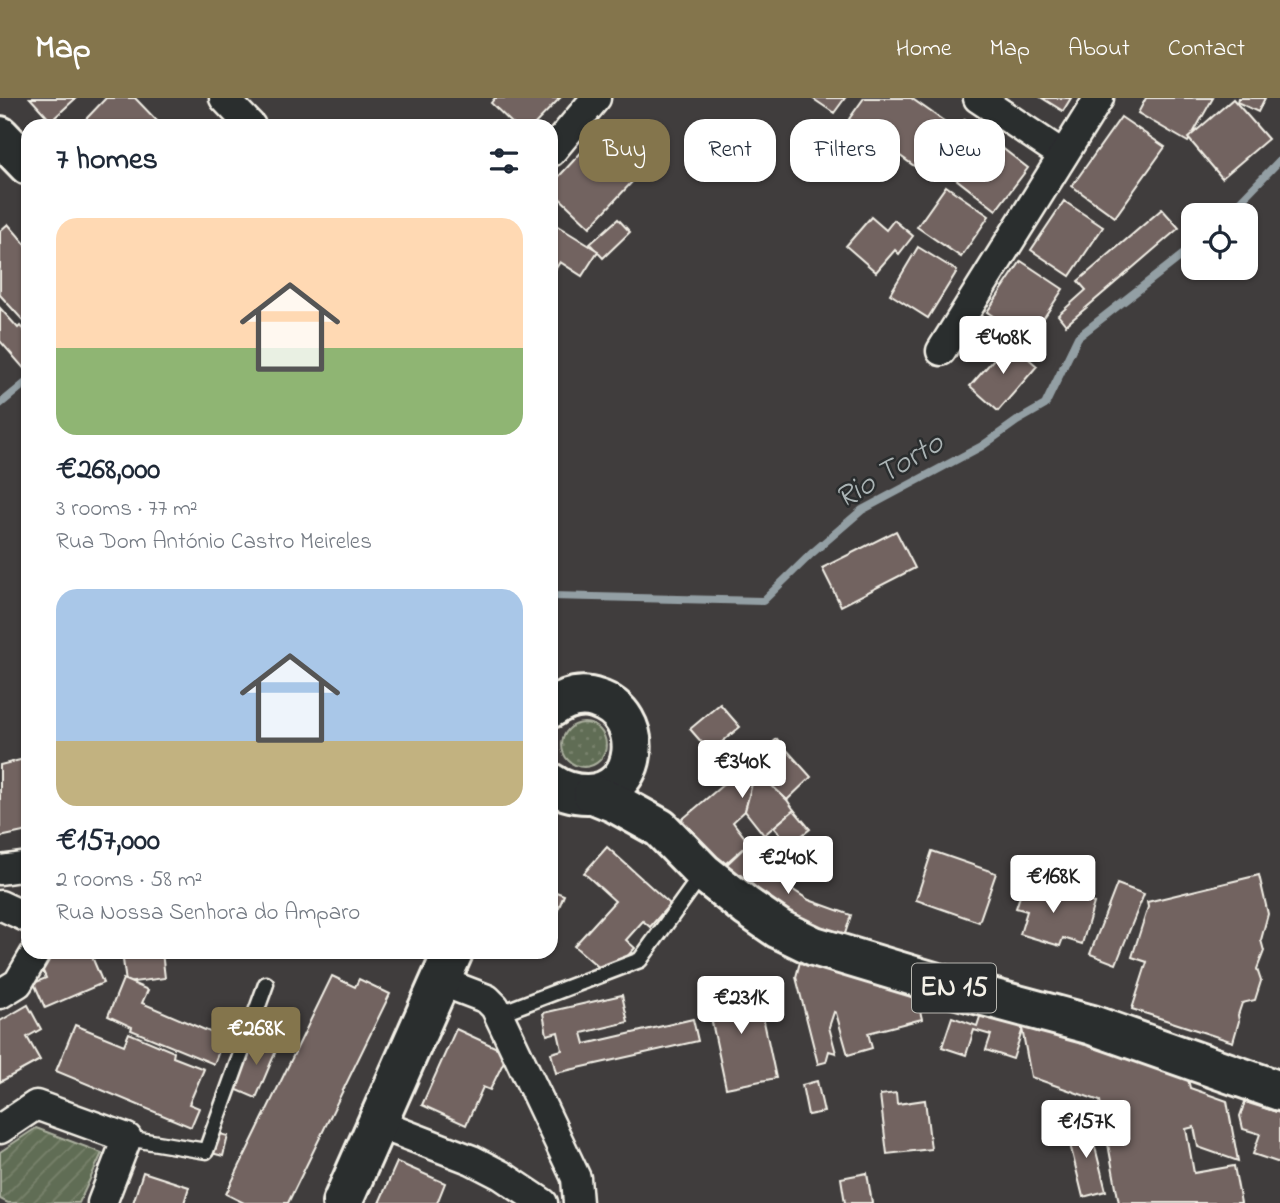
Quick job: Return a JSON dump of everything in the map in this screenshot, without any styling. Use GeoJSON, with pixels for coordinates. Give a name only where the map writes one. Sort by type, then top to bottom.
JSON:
{"type":"FeatureCollection","features":[{"type":"Feature","properties":{"kind":"main road"},"geometry":{"type":"LineString","coordinates":[[0,136],[21,158]]}},
{"type":"Feature","properties":{"kind":"main road"},"geometry":{"type":"LineString","coordinates":[[558,689],[606,701],[619,711],[628,724],[632,740],[632,755],[626,770],[616,783],[603,791],[568,795]]}},
{"type":"Feature","properties":{"kind":"main road"},"geometry":{"type":"LineString","coordinates":[[558,703],[575,697],[591,696]]}},
{"type":"Feature","properties":{"kind":"main road","name":"EN 15"},"geometry":{"type":"LineString","coordinates":[[632,755],[639,785],[660,828],[703,872],[779,929],[814,946],[954,988],[1092,1025],[1280,1091]]}},
{"type":"Feature","properties":{"kind":"main road"},"geometry":{"type":"LineString","coordinates":[[568,795],[615,803],[660,828]]}},
{"type":"Feature","properties":{"kind":"main road"},"geometry":{"type":"LineString","coordinates":[[342,1203],[446,967]]}},
{"type":"Feature","properties":{"kind":"street"},"geometry":{"type":"LineString","coordinates":[[224,98],[244,119]]}},
{"type":"Feature","properties":{"kind":"street"},"geometry":{"type":"LineString","coordinates":[[558,144],[596,98]]}},
{"type":"Feature","properties":{"kind":"street"},"geometry":{"type":"LineString","coordinates":[[978,98],[1063,155]]}},
{"type":"Feature","properties":{"kind":"street"},"geometry":{"type":"LineString","coordinates":[[941,351],[1099,98]]}},
{"type":"Feature","properties":{"kind":"street"},"geometry":{"type":"LineString","coordinates":[[0,870],[21,867]]}},
{"type":"Feature","properties":{"kind":"street"},"geometry":{"type":"LineString","coordinates":[[0,905],[21,915]]}},
{"type":"Feature","properties":{"kind":"street"},"geometry":{"type":"LineString","coordinates":[[0,994],[18,983],[33,959]]}},
{"type":"Feature","properties":{"kind":"street"},"geometry":{"type":"LineString","coordinates":[[446,967],[495,1007],[576,1178],[578,1203]]}},
{"type":"Feature","properties":{"kind":"street"},"geometry":{"type":"LineString","coordinates":[[0,1129],[36,1105],[127,1138],[102,1203]]}},
{"type":"Feature","properties":{"kind":"street"},"geometry":{"type":"LineString","coordinates":[[376,1123],[472,1160],[501,1175],[543,1203]]}},
{"type":"Feature","properties":{"kind":"lane"},"geometry":{"type":"LineString","coordinates":[[498,1014],[640,960],[703,872]]}},
{"type":"Feature","properties":{"kind":"lane"},"geometry":{"type":"LineString","coordinates":[[127,1138],[206,1151],[266,984]]}},
{"type":"Feature","properties":{"kind":"green space"},"geometry":{"type":"Polygon","coordinates":[[[584,723],[593,724],[600,729],[605,736],[605,754],[600,761],[593,766],[584,767],[575,766],[568,761],[563,754],[562,745],[563,736],[568,729],[575,724],[584,723]]]}},
{"type":"Feature","properties":{"kind":"green space"},"geometry":{"type":"Polygon","coordinates":[[[36,1128],[102,1153],[79,1203],[8,1203],[0,1199],[0,1152],[36,1128]]]}},
{"type":"Feature","properties":{"kind":"building"},"geometry":{"type":"Polygon","coordinates":[[[30,98],[76,98],[53,119],[49,119],[30,98]]]}},
{"type":"Feature","properties":{"kind":"building"},"geometry":{"type":"Polygon","coordinates":[[[106,98],[135,98],[155,119],[86,119],[106,98]]]}},
{"type":"Feature","properties":{"kind":"building"},"geometry":{"type":"Polygon","coordinates":[[[495,98],[560,98],[540,119],[508,119],[491,103],[495,98]]]}},
{"type":"Feature","properties":{"kind":"building"},"geometry":{"type":"Polygon","coordinates":[[[812,98],[845,98],[834,113],[812,98]]]}},
{"type":"Feature","properties":{"kind":"building"},"geometry":{"type":"Polygon","coordinates":[[[864,98],[911,98],[941,119],[914,119],[914,166],[900,156],[900,119],[849,119],[864,98]]]}},
{"type":"Feature","properties":{"kind":"building"},"geometry":{"type":"Polygon","coordinates":[[[1042,98],[1071,98],[1063,111],[1042,98]]]}},
{"type":"Feature","properties":{"kind":"building"},"geometry":{"type":"Polygon","coordinates":[[[1146,98],[1213,98],[1188,142],[1138,113],[1146,98]]]}},
{"type":"Feature","properties":{"kind":"building"},"geometry":{"type":"Polygon","coordinates":[[[1238,98],[1265,98],[1258,112],[1237,102],[1238,98]]]}},
{"type":"Feature","properties":{"kind":"building"},"geometry":{"type":"Polygon","coordinates":[[[1233,99],[1268,139],[1222,178],[1188,138],[1233,99]]]}},
{"type":"Feature","properties":{"kind":"building"},"geometry":{"type":"Polygon","coordinates":[[[1121,117],[1165,147],[1115,217],[1072,186],[1121,117]]]}},
{"type":"Feature","properties":{"kind":"building"},"geometry":{"type":"Polygon","coordinates":[[[1005,150],[1028,168],[996,210],[960,182],[1005,182],[1005,150]]]}},
{"type":"Feature","properties":{"kind":"building"},"geometry":{"type":"Polygon","coordinates":[[[579,155],[579,182],[632,182],[590,227],[558,197],[558,177],[579,155]]]}},
{"type":"Feature","properties":{"kind":"building"},"geometry":{"type":"Polygon","coordinates":[[[946,186],[989,216],[961,257],[917,227],[946,186]]]}},
{"type":"Feature","properties":{"kind":"building"},"geometry":{"type":"Polygon","coordinates":[[[1064,201],[1103,227],[1070,276],[1031,250],[1064,201]]]}},
{"type":"Feature","properties":{"kind":"building"},"geometry":{"type":"Polygon","coordinates":[[[1162,209],[1179,228],[1066,325],[1058,315],[1086,290],[1078,281],[1162,209]]]}},
{"type":"Feature","properties":{"kind":"building"},"geometry":{"type":"Polygon","coordinates":[[[871,217],[886,230],[894,220],[913,236],[899,254],[895,250],[876,272],[846,246],[871,217]]]}},
{"type":"Feature","properties":{"kind":"building"},"geometry":{"type":"Polygon","coordinates":[[[618,219],[630,232],[603,258],[590,244],[618,219]]]}},
{"type":"Feature","properties":{"kind":"building"},"geometry":{"type":"Polygon","coordinates":[[[8,224],[21,239],[21,318],[0,295],[0,231],[8,224]]]}},
{"type":"Feature","properties":{"kind":"building"},"geometry":{"type":"Polygon","coordinates":[[[558,226],[598,251],[582,276],[560,262],[558,265],[558,226]]]}},
{"type":"Feature","properties":{"kind":"building"},"geometry":{"type":"Polygon","coordinates":[[[918,247],[957,271],[928,318],[890,294],[918,247]]]}},
{"type":"Feature","properties":{"kind":"building"},"geometry":{"type":"Polygon","coordinates":[[[1021,261],[1063,289],[1029,340],[987,312],[1021,261]]]}},
{"type":"Feature","properties":{"kind":"building"},"geometry":{"type":"Polygon","coordinates":[[[0,308],[18,328],[21,327],[21,365],[0,341],[0,308]]]}},
{"type":"Feature","properties":{"kind":"building"},"geometry":{"type":"Polygon","coordinates":[[[1009,342],[1037,366],[998,411],[970,386],[1009,342]]]}},
{"type":"Feature","properties":{"kind":"building"},"geometry":{"type":"Polygon","coordinates":[[[896,531],[915,568],[841,606],[822,568],[896,531]]]}},
{"type":"Feature","properties":{"kind":"building"},"geometry":{"type":"Polygon","coordinates":[[[720,704],[740,727],[710,752],[690,729],[720,704]]]}},
{"type":"Feature","properties":{"kind":"building"},"geometry":{"type":"Polygon","coordinates":[[[777,739],[811,777],[787,800],[770,784],[752,784],[745,811],[733,822],[749,843],[725,864],[679,822],[777,739]]]}},
{"type":"Feature","properties":{"kind":"building"},"geometry":{"type":"Polygon","coordinates":[[[21,760],[21,832],[0,837],[0,765],[21,760]]]}},
{"type":"Feature","properties":{"kind":"building"},"geometry":{"type":"Polygon","coordinates":[[[752,784],[770,784],[794,810],[764,835],[745,811],[752,784]]]}},
{"type":"Feature","properties":{"kind":"building"},"geometry":{"type":"Polygon","coordinates":[[[794,810],[810,829],[790,845],[774,827],[794,810]]]}},
{"type":"Feature","properties":{"kind":"building"},"geometry":{"type":"Polygon","coordinates":[[[607,847],[670,904],[650,927],[643,921],[626,940],[635,948],[609,976],[574,946],[615,901],[584,873],[607,847]]]}},
{"type":"Feature","properties":{"kind":"building"},"geometry":{"type":"Polygon","coordinates":[[[744,848],[787,886],[809,900],[851,915],[844,937],[804,923],[774,904],[726,865],[744,848]]]}},
{"type":"Feature","properties":{"kind":"building"},"geometry":{"type":"Polygon","coordinates":[[[932,851],[996,873],[979,922],[916,900],[932,851]]]}},
{"type":"Feature","properties":{"kind":"building"},"geometry":{"type":"Polygon","coordinates":[[[1259,875],[1268,914],[1261,940],[1264,951],[1257,969],[1261,981],[1255,1000],[1242,1003],[1233,1042],[1132,1009],[1147,962],[1132,957],[1148,907],[1147,902],[1259,875]]]}},
{"type":"Feature","properties":{"kind":"building"},"geometry":{"type":"Polygon","coordinates":[[[1025,881],[1094,903],[1082,944],[1063,938],[1060,946],[1020,934],[1027,911],[1016,908],[1025,881]]]}},
{"type":"Feature","properties":{"kind":"building"},"geometry":{"type":"Polygon","coordinates":[[[1117,884],[1144,894],[1116,964],[1090,954],[1117,884]]]}},
{"type":"Feature","properties":{"kind":"building"},"geometry":{"type":"Polygon","coordinates":[[[558,893],[564,895],[558,910],[558,893]]]}},
{"type":"Feature","properties":{"kind":"building"},"geometry":{"type":"Polygon","coordinates":[[[801,958],[915,991],[922,1019],[868,1033],[872,1048],[848,1055],[834,1012],[829,1027],[836,1053],[829,1051],[826,1062],[818,1064],[796,977],[801,958]]]}},
{"type":"Feature","properties":{"kind":"building"},"geometry":{"type":"Polygon","coordinates":[[[38,959],[93,959],[103,983],[45,1008],[34,983],[46,978],[38,959]]]}},
{"type":"Feature","properties":{"kind":"building"},"geometry":{"type":"Polygon","coordinates":[[[123,959],[163,959],[165,978],[126,983],[123,959]]]}},
{"type":"Feature","properties":{"kind":"building"},"geometry":{"type":"Polygon","coordinates":[[[332,976],[355,987],[359,979],[390,994],[288,1203],[244,1203],[226,1194],[332,976]]]}},
{"type":"Feature","properties":{"kind":"building"},"geometry":{"type":"Polygon","coordinates":[[[123,979],[148,990],[142,1003],[224,1038],[214,1064],[131,1030],[132,1027],[108,1016],[123,979]]]}},
{"type":"Feature","properties":{"kind":"building"},"geometry":{"type":"Polygon","coordinates":[[[756,984],[776,1078],[726,1088],[706,994],[756,984]]]}},
{"type":"Feature","properties":{"kind":"building"},"geometry":{"type":"Polygon","coordinates":[[[622,995],[628,1022],[582,1033],[585,1044],[693,1019],[698,1041],[556,1073],[551,1053],[562,1050],[558,1032],[547,1035],[543,1013],[622,995]]]}},
{"type":"Feature","properties":{"kind":"building"},"geometry":{"type":"Polygon","coordinates":[[[28,1005],[41,1029],[27,1037],[40,1060],[0,1082],[0,1021],[28,1005]]]}},
{"type":"Feature","properties":{"kind":"building"},"geometry":{"type":"Polygon","coordinates":[[[982,1011],[1024,1025],[1013,1059],[986,1050],[991,1035],[974,1030],[966,1055],[942,1047],[952,1017],[977,1026],[982,1011]]]}},
{"type":"Feature","properties":{"kind":"building"},"geometry":{"type":"Polygon","coordinates":[[[1021,1023],[1188,1079],[1190,1088],[1227,1101],[1238,1161],[1198,1147],[1194,1127],[1186,1129],[1194,1173],[1234,1166],[1241,1203],[1119,1203],[1100,1101],[1031,1077],[1021,1023]]]}},
{"type":"Feature","properties":{"kind":"building"},"geometry":{"type":"Polygon","coordinates":[[[75,1025],[124,1045],[129,1033],[174,1052],[173,1057],[204,1069],[189,1104],[199,1108],[191,1127],[56,1071],[75,1025]]]}},
{"type":"Feature","properties":{"kind":"building"},"geometry":{"type":"Polygon","coordinates":[[[456,1029],[508,1053],[490,1090],[483,1087],[466,1125],[422,1105],[456,1029]]]}},
{"type":"Feature","properties":{"kind":"building"},"geometry":{"type":"Polygon","coordinates":[[[256,1037],[278,1046],[256,1098],[235,1089],[256,1037]]]}},
{"type":"Feature","properties":{"kind":"building"},"geometry":{"type":"Polygon","coordinates":[[[817,1081],[824,1112],[808,1115],[802,1085],[817,1081]]]}},
{"type":"Feature","properties":{"kind":"building"},"geometry":{"type":"Polygon","coordinates":[[[896,1093],[897,1104],[925,1100],[931,1149],[887,1154],[880,1095],[896,1093]]]}},
{"type":"Feature","properties":{"kind":"building"},"geometry":{"type":"Polygon","coordinates":[[[1245,1102],[1280,1113],[1280,1163],[1253,1154],[1260,1134],[1243,1129],[1240,1116],[1245,1102]]]}},
{"type":"Feature","properties":{"kind":"building"},"geometry":{"type":"Polygon","coordinates":[[[1089,1123],[1106,1191],[1083,1197],[1066,1128],[1089,1123]]]}},
{"type":"Feature","properties":{"kind":"building"},"geometry":{"type":"Polygon","coordinates":[[[213,1132],[228,1136],[223,1156],[208,1152],[213,1132]]]}},
{"type":"Feature","properties":{"kind":"building"},"geometry":{"type":"Polygon","coordinates":[[[397,1162],[445,1183],[437,1203],[379,1203],[397,1162]]]}},
{"type":"Feature","properties":{"kind":"building"},"geometry":{"type":"Polygon","coordinates":[[[143,1172],[189,1187],[184,1203],[133,1203],[143,1172]]]}},
{"type":"Feature","properties":{"kind":"building"},"geometry":{"type":"Polygon","coordinates":[[[867,1173],[872,1203],[845,1203],[841,1178],[867,1173]]]}},
{"type":"Feature","properties":{"kind":"waterway","name":"Rio Torto"},"geometry":{"type":"LineString","coordinates":[[1239,203],[1280,160]]}},
{"type":"Feature","properties":{"kind":"waterway","name":"Rio Torto"},"geometry":{"type":"LineString","coordinates":[[558,596],[763,601],[811,554],[862,510],[982,446],[1045,405],[1078,337],[1181,256]]}},
{"type":"Feature","properties":{"kind":"waterway","name":"Rio Torto"},"geometry":{"type":"LineString","coordinates":[[0,404],[21,387]]}}]}
